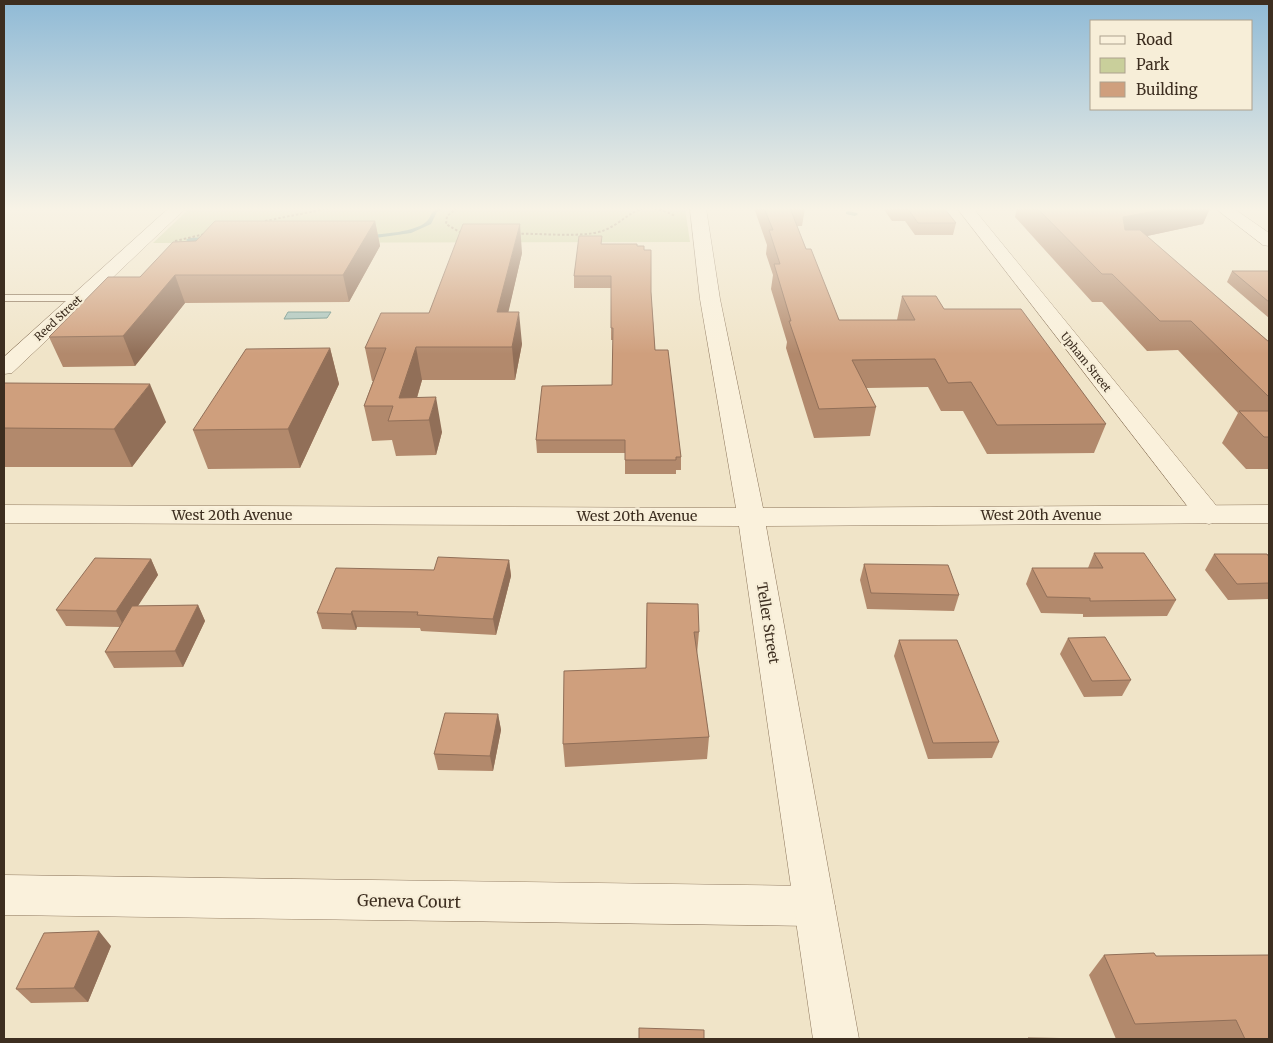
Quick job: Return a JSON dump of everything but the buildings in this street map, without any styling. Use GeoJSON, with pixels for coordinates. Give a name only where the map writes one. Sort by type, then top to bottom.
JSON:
{"type":"FeatureCollection","features":[{"type":"Feature","properties":{"kind":"street","name":"Reed Street"},"geometry":{"type":"LineString","coordinates":[[4,368],[124,257]]}},
{"type":"Feature","properties":{"kind":"street","name":"Teller Street"},"geometry":{"type":"LineString","coordinates":[[704,257],[710,299],[751,517],[836,1039]]}},
{"type":"Feature","properties":{"kind":"street","name":"Upham Street"},"geometry":{"type":"LineString","coordinates":[[1003,257],[1209,515]]}},
{"type":"Feature","properties":{"kind":"street","name":"West 20th Avenue"},"geometry":{"type":"LineString","coordinates":[[4,514],[751,517],[1269,514]]}},
{"type":"Feature","properties":{"kind":"street","name":"Geneva Court"},"geometry":{"type":"LineString","coordinates":[[4,895],[814,906]]}},
{"type":"Feature","properties":{"kind":"lane"},"geometry":{"type":"LineString","coordinates":[[4,298],[79,298]]}},
{"type":"Feature","properties":{"kind":"water"},"geometry":{"type":"Polygon","coordinates":[[[288,312],[331,312],[327,318],[284,319],[288,312]]]}}]}
